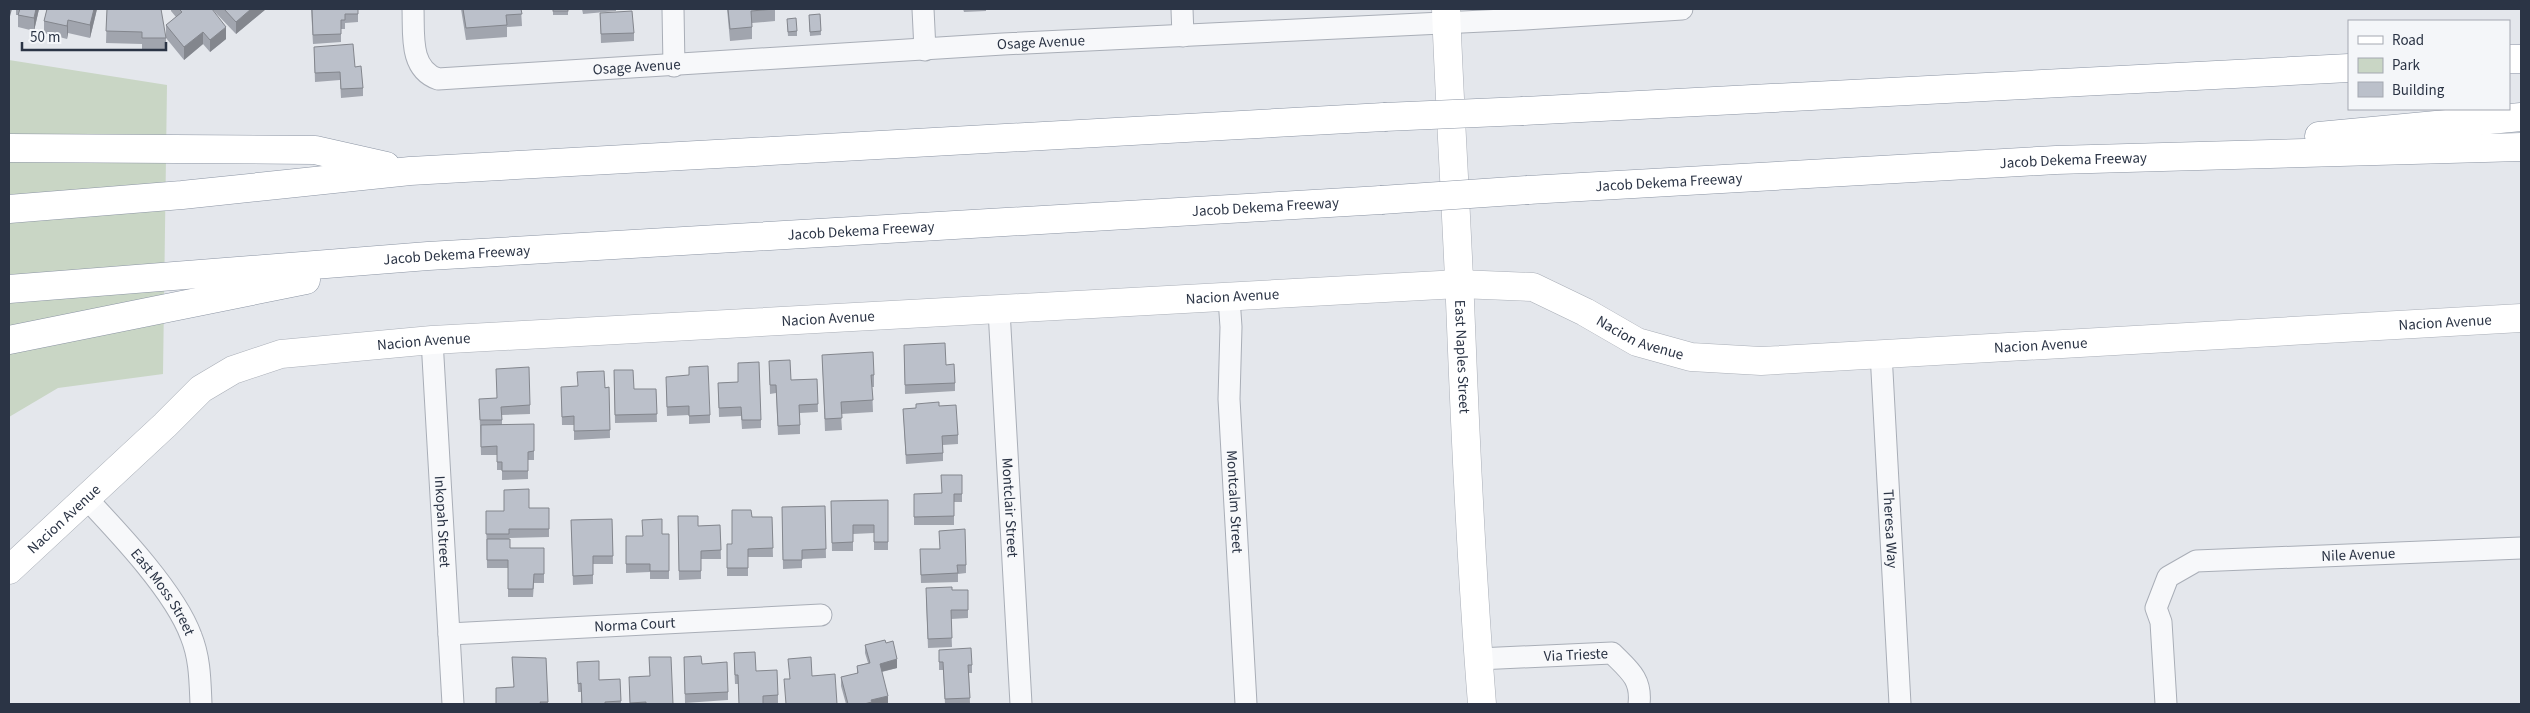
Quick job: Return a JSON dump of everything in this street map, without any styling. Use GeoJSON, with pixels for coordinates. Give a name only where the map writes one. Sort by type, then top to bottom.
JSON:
{"type":"FeatureCollection","features":[{"type":"Feature","properties":{"kind":"main road","name":"East Naples Street"},"geometry":{"type":"LineString","coordinates":[[1446,15],[1463,406],[1482,704]]}},
{"type":"Feature","properties":{"kind":"main road"},"geometry":{"type":"LineString","coordinates":[[9,209],[182,195],[410,171],[1384,117],[2348,68]]}},
{"type":"Feature","properties":{"kind":"main road"},"geometry":{"type":"LineString","coordinates":[[1523,111],[2348,84]]}},
{"type":"Feature","properties":{"kind":"main road"},"geometry":{"type":"LineString","coordinates":[[2056,160],[2521,117]]}},
{"type":"Feature","properties":{"kind":"main road","name":"Jacob Dekema Freeway"},"geometry":{"type":"LineString","coordinates":[[9,289],[428,256],[2056,160],[2521,147]]}},
{"type":"Feature","properties":{"kind":"main road"},"geometry":{"type":"LineString","coordinates":[[9,148],[315,150],[410,171]]}},
{"type":"Feature","properties":{"kind":"main road"},"geometry":{"type":"LineString","coordinates":[[9,340],[428,256]]}},
{"type":"Feature","properties":{"kind":"main road","name":"Nacion Avenue"},"geometry":{"type":"LineString","coordinates":[[9,570],[165,425],[201,389],[233,370],[281,354],[432,340],[1459,284],[1533,287],[1585,312],[1637,342],[1691,357],[1761,361],[2521,318]]}},
{"type":"Feature","properties":{"kind":"street","name":"Osage Avenue"},"geometry":{"type":"LineString","coordinates":[[413,9],[415,52],[420,66],[425,73],[438,79],[1183,36],[1446,15],[1525,19],[1682,9]]}},
{"type":"Feature","properties":{"kind":"street"},"geometry":{"type":"LineString","coordinates":[[673,9],[674,66]]}},
{"type":"Feature","properties":{"kind":"street"},"geometry":{"type":"LineString","coordinates":[[923,9],[925,50]]}},
{"type":"Feature","properties":{"kind":"street"},"geometry":{"type":"LineString","coordinates":[[1182,9],[1183,36]]}},
{"type":"Feature","properties":{"kind":"street","name":"Montcalm Street"},"geometry":{"type":"LineString","coordinates":[[1229,298],[1231,327],[1229,399],[1246,704]]}},
{"type":"Feature","properties":{"kind":"street","name":"Montclair Street"},"geometry":{"type":"LineString","coordinates":[[998,310],[1021,704]]}},
{"type":"Feature","properties":{"kind":"street","name":"Inkopah Street"},"geometry":{"type":"LineString","coordinates":[[432,340],[453,704]]}},
{"type":"Feature","properties":{"kind":"street","name":"Theresa Way"},"geometry":{"type":"LineString","coordinates":[[1881,353],[1900,704]]}},
{"type":"Feature","properties":{"kind":"street","name":"East Moss Street"},"geometry":{"type":"LineString","coordinates":[[86,498],[168,594],[184,618],[199,662],[201,704]]}},
{"type":"Feature","properties":{"kind":"street","name":"Nile Avenue"},"geometry":{"type":"LineString","coordinates":[[2166,704],[2161,622],[2156,608],[2168,577],[2196,561],[2521,548]]}},
{"type":"Feature","properties":{"kind":"street","name":"Norma Court"},"geometry":{"type":"LineString","coordinates":[[449,634],[821,615]]}},
{"type":"Feature","properties":{"kind":"street","name":"Via Trieste"},"geometry":{"type":"LineString","coordinates":[[1478,658],[1612,653],[1634,675],[1640,692],[1639,704]]}},
{"type":"Feature","properties":{"kind":"green space"},"geometry":{"type":"Polygon","coordinates":[[[9,60],[167,85],[163,374],[58,388],[9,417],[9,60]]]}},
{"type":"Feature","properties":{"kind":"building"},"geometry":{"type":"Polygon","coordinates":[[[20,9],[36,9],[34,18],[18,15],[20,9]]]}},
{"type":"Feature","properties":{"kind":"building"},"geometry":{"type":"Polygon","coordinates":[[[47,9],[94,9],[90,25],[68,20],[67,26],[44,21],[47,9]]]}},
{"type":"Feature","properties":{"kind":"building"},"geometry":{"type":"Polygon","coordinates":[[[107,9],[161,9],[166,38],[142,38],[142,32],[106,31],[107,9]]]}},
{"type":"Feature","properties":{"kind":"building"},"geometry":{"type":"Polygon","coordinates":[[[179,9],[212,9],[226,27],[210,40],[203,32],[184,47],[166,25],[182,12],[179,9]]]}},
{"type":"Feature","properties":{"kind":"building"},"geometry":{"type":"Polygon","coordinates":[[[224,9],[251,9],[236,22],[224,9]]]}},
{"type":"Feature","properties":{"kind":"building"},"geometry":{"type":"Polygon","coordinates":[[[312,9],[358,9],[358,14],[345,14],[345,20],[341,20],[341,34],[313,35],[312,9]]]}},
{"type":"Feature","properties":{"kind":"building"},"geometry":{"type":"Polygon","coordinates":[[[463,9],[521,9],[522,14],[506,15],[507,25],[466,28],[463,9]]]}},
{"type":"Feature","properties":{"kind":"building"},"geometry":{"type":"Polygon","coordinates":[[[553,9],[568,9],[568,11],[553,11],[553,9]]]}},
{"type":"Feature","properties":{"kind":"building"},"geometry":{"type":"Polygon","coordinates":[[[728,9],[775,9],[751,11],[752,27],[730,29],[728,9]]]}},
{"type":"Feature","properties":{"kind":"building"},"geometry":{"type":"Polygon","coordinates":[[[632,11],[634,33],[601,34],[600,13],[632,11]]]}},
{"type":"Feature","properties":{"kind":"building"},"geometry":{"type":"Polygon","coordinates":[[[820,14],[821,31],[810,32],[809,15],[820,14]]]}},
{"type":"Feature","properties":{"kind":"building"},"geometry":{"type":"Polygon","coordinates":[[[796,18],[797,31],[788,32],[787,19],[796,18]]]}},
{"type":"Feature","properties":{"kind":"building"},"geometry":{"type":"Polygon","coordinates":[[[353,44],[355,67],[361,66],[363,88],[341,89],[340,72],[315,73],[314,47],[353,44]]]}},
{"type":"Feature","properties":{"kind":"building"},"geometry":{"type":"Polygon","coordinates":[[[945,343],[946,365],[954,364],[955,383],[905,385],[904,345],[945,343]]]}},
{"type":"Feature","properties":{"kind":"building"},"geometry":{"type":"Polygon","coordinates":[[[873,352],[874,375],[871,375],[873,400],[841,402],[842,418],[825,419],[822,355],[873,352]]]}},
{"type":"Feature","properties":{"kind":"building"},"geometry":{"type":"Polygon","coordinates":[[[790,360],[791,380],[817,379],[818,404],[799,405],[800,425],[778,426],[776,385],[770,385],[769,361],[790,360]]]}},
{"type":"Feature","properties":{"kind":"building"},"geometry":{"type":"Polygon","coordinates":[[[759,362],[761,420],[742,420],[741,407],[719,408],[718,383],[738,382],[738,363],[759,362]]]}},
{"type":"Feature","properties":{"kind":"building"},"geometry":{"type":"Polygon","coordinates":[[[708,366],[710,415],[689,416],[689,406],[667,407],[666,377],[689,375],[689,367],[708,366]]]}},
{"type":"Feature","properties":{"kind":"building"},"geometry":{"type":"Polygon","coordinates":[[[529,367],[530,405],[501,407],[502,420],[480,420],[479,399],[497,398],[496,369],[529,367]]]}},
{"type":"Feature","properties":{"kind":"building"},"geometry":{"type":"Polygon","coordinates":[[[614,370],[633,370],[634,389],[656,389],[657,414],[615,415],[614,370]]]}},
{"type":"Feature","properties":{"kind":"building"},"geometry":{"type":"Polygon","coordinates":[[[604,371],[605,388],[609,387],[610,430],[574,431],[574,416],[562,417],[561,387],[578,386],[577,372],[604,371]]]}},
{"type":"Feature","properties":{"kind":"building"},"geometry":{"type":"Polygon","coordinates":[[[939,402],[939,406],[956,405],[958,435],[942,436],[943,453],[906,455],[903,409],[916,408],[916,404],[939,402]]]}},
{"type":"Feature","properties":{"kind":"building"},"geometry":{"type":"Polygon","coordinates":[[[534,424],[534,451],[528,452],[528,471],[502,471],[502,462],[497,462],[497,446],[481,447],[481,425],[534,424]]]}},
{"type":"Feature","properties":{"kind":"building"},"geometry":{"type":"Polygon","coordinates":[[[941,475],[962,475],[962,494],[954,494],[954,516],[914,517],[914,494],[942,493],[941,475]]]}},
{"type":"Feature","properties":{"kind":"building"},"geometry":{"type":"Polygon","coordinates":[[[529,489],[529,508],[549,508],[549,529],[509,529],[509,534],[486,534],[486,511],[504,511],[504,490],[529,489]]]}},
{"type":"Feature","properties":{"kind":"building"},"geometry":{"type":"Polygon","coordinates":[[[888,500],[888,542],[874,542],[874,525],[853,525],[853,542],[832,543],[831,501],[888,500]]]}},
{"type":"Feature","properties":{"kind":"building"},"geometry":{"type":"Polygon","coordinates":[[[825,506],[826,549],[802,550],[802,560],[783,560],[782,507],[825,506]]]}},
{"type":"Feature","properties":{"kind":"building"},"geometry":{"type":"Polygon","coordinates":[[[732,510],[751,510],[752,517],[772,517],[773,548],[748,549],[748,568],[727,568],[727,544],[732,544],[732,510]]]}},
{"type":"Feature","properties":{"kind":"building"},"geometry":{"type":"Polygon","coordinates":[[[678,516],[698,516],[698,526],[720,525],[721,550],[701,551],[701,571],[679,571],[678,516]]]}},
{"type":"Feature","properties":{"kind":"building"},"geometry":{"type":"Polygon","coordinates":[[[612,519],[613,556],[593,556],[593,575],[573,576],[571,520],[612,519]]]}},
{"type":"Feature","properties":{"kind":"building"},"geometry":{"type":"Polygon","coordinates":[[[662,519],[662,534],[669,534],[669,571],[650,571],[650,564],[626,564],[626,536],[643,536],[642,520],[662,519]]]}},
{"type":"Feature","properties":{"kind":"building"},"geometry":{"type":"Polygon","coordinates":[[[965,529],[966,565],[957,565],[958,573],[921,575],[920,549],[940,549],[939,531],[965,529]]]}},
{"type":"Feature","properties":{"kind":"building"},"geometry":{"type":"Polygon","coordinates":[[[487,539],[510,539],[510,548],[544,548],[544,574],[534,574],[533,589],[508,589],[508,560],[487,560],[487,539]]]}},
{"type":"Feature","properties":{"kind":"building"},"geometry":{"type":"Polygon","coordinates":[[[952,587],[952,590],[968,590],[968,610],[951,610],[952,638],[928,639],[926,588],[952,587]]]}},
{"type":"Feature","properties":{"kind":"building"},"geometry":{"type":"Polygon","coordinates":[[[885,640],[886,643],[893,641],[897,659],[880,664],[888,696],[871,700],[872,702],[864,704],[848,704],[841,677],[858,673],[857,666],[870,663],[865,645],[885,640]]]}},
{"type":"Feature","properties":{"kind":"building"},"geometry":{"type":"Polygon","coordinates":[[[971,648],[972,665],[968,665],[970,698],[945,699],[943,662],[939,662],[939,650],[971,648]]]}},
{"type":"Feature","properties":{"kind":"building"},"geometry":{"type":"Polygon","coordinates":[[[755,652],[756,671],[777,670],[778,695],[763,696],[763,704],[739,704],[738,675],[735,675],[734,653],[755,652]]]}},
{"type":"Feature","properties":{"kind":"building"},"geometry":{"type":"Polygon","coordinates":[[[701,656],[702,664],[727,662],[728,692],[685,694],[684,657],[701,656]]]}},
{"type":"Feature","properties":{"kind":"building"},"geometry":{"type":"Polygon","coordinates":[[[512,657],[546,658],[548,702],[540,702],[541,704],[496,704],[496,688],[514,687],[512,657]]]}},
{"type":"Feature","properties":{"kind":"building"},"geometry":{"type":"Polygon","coordinates":[[[649,657],[671,657],[673,704],[630,703],[629,677],[650,676],[649,657]]]}},
{"type":"Feature","properties":{"kind":"building"},"geometry":{"type":"Polygon","coordinates":[[[811,657],[812,676],[835,674],[837,704],[786,704],[784,679],[790,679],[788,659],[811,657]]]}},
{"type":"Feature","properties":{"kind":"building"},"geometry":{"type":"Polygon","coordinates":[[[599,661],[599,680],[620,679],[621,701],[605,702],[605,704],[582,704],[581,683],[578,684],[577,662],[599,661]]]}}]}
